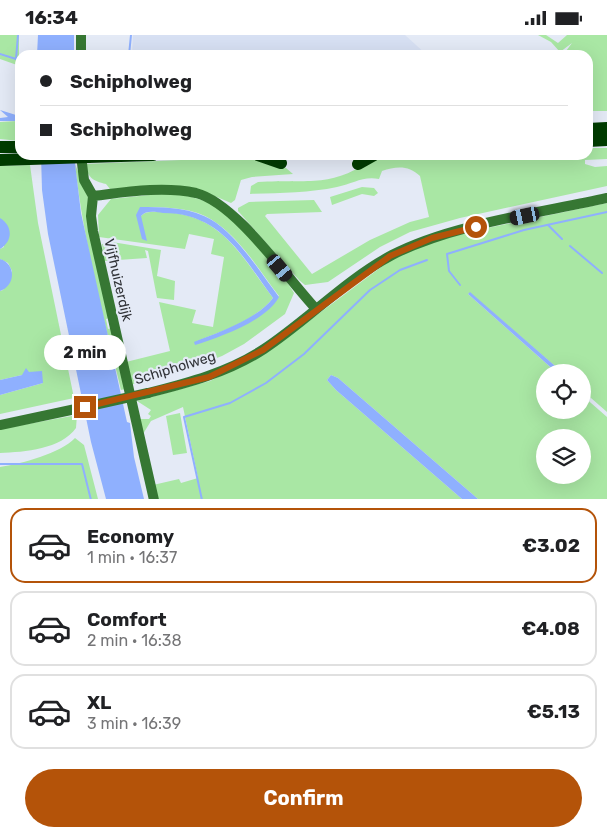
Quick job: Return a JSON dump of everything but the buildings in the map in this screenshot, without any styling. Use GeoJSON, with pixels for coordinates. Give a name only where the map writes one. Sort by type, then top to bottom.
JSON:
{"type":"FeatureCollection","features":[{"type":"Feature","properties":{"kind":"highway"},"geometry":{"type":"LineString","coordinates":[[593,129],[607,128]]}},
{"type":"Feature","properties":{"kind":"highway"},"geometry":{"type":"LineString","coordinates":[[593,141],[607,140]]}},
{"type":"Feature","properties":{"kind":"highway"},"geometry":{"type":"LineString","coordinates":[[0,147],[15,147]]}},
{"type":"Feature","properties":{"kind":"highway"},"geometry":{"type":"LineString","coordinates":[[0,160],[15,159]]}},
{"type":"Feature","properties":{"kind":"highway"},"geometry":{"type":"LineString","coordinates":[[272,160],[281,163]]}},
{"type":"Feature","properties":{"kind":"highway"},"geometry":{"type":"LineString","coordinates":[[358,164],[365,160]]}},
{"type":"Feature","properties":{"kind":"main road"},"geometry":{"type":"LineString","coordinates":[[81,35],[81,50]]}},
{"type":"Feature","properties":{"kind":"main road","name":"Vijfhuizerdijk"},"geometry":{"type":"LineString","coordinates":[[85,160],[84,180],[93,196],[91,216],[93,231],[154,499]]}},
{"type":"Feature","properties":{"kind":"main road"},"geometry":{"type":"LineString","coordinates":[[93,196],[166,190],[205,197],[237,217],[316,309]]}},
{"type":"Feature","properties":{"kind":"main road","name":"Schipholweg"},"geometry":{"type":"LineString","coordinates":[[0,425],[148,393],[209,377],[263,350],[383,261],[413,245],[460,230],[607,198]]}},
{"type":"Feature","properties":{"kind":"shaded area"},"geometry":{"type":"Polygon","coordinates":[[[133,35],[405,35],[422,50],[132,50],[133,35]]]}},
{"type":"Feature","properties":{"kind":"green space"},"geometry":{"type":"Polygon","coordinates":[[[0,35],[19,35],[19,50],[15,50],[15,64],[0,59],[0,35]]]}},
{"type":"Feature","properties":{"kind":"green space"},"geometry":{"type":"Polygon","coordinates":[[[538,35],[546,35],[558,43],[567,35],[607,35],[607,111],[593,111],[593,50],[567,50],[572,43],[563,50],[558,50],[551,42],[538,35]]]}},
{"type":"Feature","properties":{"kind":"green space"},"geometry":{"type":"Polygon","coordinates":[[[15,121],[15,140],[0,139],[0,122],[15,121]]]}},
{"type":"Feature","properties":{"kind":"green space"},"geometry":{"type":"Polygon","coordinates":[[[593,148],[607,148],[607,159],[593,160],[593,148]]]}},
{"type":"Feature","properties":{"kind":"green space"},"geometry":{"type":"Polygon","coordinates":[[[181,160],[262,160],[286,168],[293,174],[252,177],[241,180],[235,200],[231,203],[203,191],[143,187],[110,189],[106,184],[92,178],[85,164],[181,160]]]}},
{"type":"Feature","properties":{"kind":"green space"},"geometry":{"type":"Polygon","coordinates":[[[372,160],[585,160],[585,164],[595,167],[607,166],[607,186],[460,218],[410,232],[380,247],[328,282],[305,285],[238,211],[238,208],[249,202],[314,200],[322,212],[267,214],[265,216],[312,274],[370,240],[410,222],[429,217],[420,176],[407,168],[397,167],[382,171],[379,179],[362,179],[343,186],[326,189],[250,194],[251,186],[258,182],[308,181],[334,178],[363,166],[372,160]]]}},
{"type":"Feature","properties":{"kind":"green space"},"geometry":{"type":"Polygon","coordinates":[[[75,164],[88,197],[87,219],[109,318],[106,319],[108,329],[111,328],[125,389],[121,390],[88,249],[75,164]]]}},
{"type":"Feature","properties":{"kind":"green space"},"geometry":{"type":"Polygon","coordinates":[[[30,165],[38,223],[74,398],[0,414],[0,395],[43,383],[22,375],[0,380],[0,291],[3,290],[12,271],[8,263],[0,259],[0,249],[4,247],[0,218],[0,166],[30,165]]]}},
{"type":"Feature","properties":{"kind":"green space"},"geometry":{"type":"Polygon","coordinates":[[[362,187],[374,188],[378,193],[374,196],[362,194],[332,205],[330,197],[362,187]]]}},
{"type":"Feature","properties":{"kind":"green space"},"geometry":{"type":"Polygon","coordinates":[[[168,193],[198,199],[220,208],[253,239],[294,293],[285,314],[244,344],[222,356],[177,373],[130,385],[126,362],[170,351],[159,302],[196,310],[192,323],[213,327],[224,257],[211,254],[214,239],[189,234],[185,249],[99,237],[98,215],[111,199],[168,193]],[[140,207],[141,216],[151,212],[183,215],[201,220],[215,229],[240,253],[273,298],[266,306],[247,319],[226,330],[194,342],[246,324],[279,296],[237,241],[217,223],[205,216],[190,211],[173,208],[140,207]]]}},
{"type":"Feature","properties":{"kind":"green space"},"geometry":{"type":"Polygon","coordinates":[[[607,203],[607,412],[591,398],[591,364],[553,364],[470,293],[468,294],[547,364],[536,364],[536,419],[591,419],[591,403],[607,417],[607,499],[478,499],[338,378],[331,375],[327,380],[336,390],[462,499],[156,499],[153,485],[179,479],[181,483],[198,478],[183,407],[151,421],[143,434],[139,419],[149,419],[151,416],[148,414],[151,410],[137,401],[210,381],[266,353],[396,256],[445,237],[607,203]]]}},
{"type":"Feature","properties":{"kind":"green space"},"geometry":{"type":"Polygon","coordinates":[[[112,242],[161,250],[157,276],[175,281],[174,300],[157,298],[148,251],[145,250],[147,258],[104,261],[102,244],[112,242]]]}},
{"type":"Feature","properties":{"kind":"green space"},"geometry":{"type":"Polygon","coordinates":[[[180,413],[187,453],[173,455],[166,416],[180,413]]]}},
{"type":"Feature","properties":{"kind":"green space"},"geometry":{"type":"Polygon","coordinates":[[[77,415],[76,428],[61,441],[42,448],[0,453],[0,429],[77,415]]]}},
{"type":"Feature","properties":{"kind":"green space"},"geometry":{"type":"Polygon","coordinates":[[[75,438],[84,445],[98,499],[0,499],[0,467],[51,453],[75,438]]]}},
{"type":"Feature","properties":{"kind":"water"},"geometry":{"type":"Polygon","coordinates":[[[38,35],[74,35],[74,50],[37,50],[38,35]]]}},
{"type":"Feature","properties":{"kind":"water"},"geometry":{"type":"Polygon","coordinates":[[[0,110],[15,115],[15,121],[0,121],[0,118],[8,117],[0,110]]]}},
{"type":"Feature","properties":{"kind":"water"},"geometry":{"type":"Polygon","coordinates":[[[41,160],[75,160],[81,213],[127,422],[130,423],[134,457],[144,499],[106,499],[91,442],[48,234],[42,190],[41,160]]]}},
{"type":"Feature","properties":{"kind":"water"},"geometry":{"type":"Polygon","coordinates":[[[140,207],[164,207],[189,211],[204,216],[226,230],[236,240],[279,297],[273,306],[242,327],[195,345],[194,342],[247,319],[266,306],[273,298],[251,267],[228,240],[200,220],[183,215],[148,212],[141,216],[147,241],[142,239],[136,215],[140,207]]]}},
{"type":"Feature","properties":{"kind":"water"},"geometry":{"type":"Polygon","coordinates":[[[0,218],[7,225],[10,233],[7,242],[0,249],[0,218]]]}},
{"type":"Feature","properties":{"kind":"water"},"geometry":{"type":"Polygon","coordinates":[[[0,259],[9,265],[12,275],[9,284],[0,291],[0,259]]]}},
{"type":"Feature","properties":{"kind":"water"},"geometry":{"type":"Polygon","coordinates":[[[470,292],[553,364],[547,364],[468,294],[470,292]]]}},
{"type":"Feature","properties":{"kind":"water"},"geometry":{"type":"Polygon","coordinates":[[[26,368],[29,372],[42,371],[43,383],[0,395],[0,380],[22,375],[26,368]]]}},
{"type":"Feature","properties":{"kind":"water"},"geometry":{"type":"Polygon","coordinates":[[[331,375],[338,378],[478,499],[462,499],[336,390],[327,380],[331,375]]]}},
{"type":"Feature","properties":{"kind":"waterway"},"geometry":{"type":"LineString","coordinates":[[17,50],[18,35]]}},
{"type":"Feature","properties":{"kind":"waterway"},"geometry":{"type":"LineString","coordinates":[[130,50],[131,35]]}},
{"type":"Feature","properties":{"kind":"waterway"},"geometry":{"type":"LineString","coordinates":[[0,54],[15,59]]}},
{"type":"Feature","properties":{"kind":"waterway"},"geometry":{"type":"LineString","coordinates":[[460,285],[449,271],[447,254],[524,230],[607,212]]}},
{"type":"Feature","properties":{"kind":"waterway"},"geometry":{"type":"LineString","coordinates":[[548,225],[562,239]]}},
{"type":"Feature","properties":{"kind":"waterway"},"geometry":{"type":"LineString","coordinates":[[570,246],[602,273]]}},
{"type":"Feature","properties":{"kind":"waterway"},"geometry":{"type":"LineString","coordinates":[[202,499],[184,417],[230,403],[266,383],[304,354],[370,290],[400,270],[427,260]]}},
{"type":"Feature","properties":{"kind":"waterway"},"geometry":{"type":"LineString","coordinates":[[0,464],[82,464],[91,499]]}},
{"type":"Feature","properties":{"kind":"route"},"geometry":{"type":"LineString","coordinates":[[85,407],[209,377],[263,350],[390,256],[432,238],[476,227]]}}]}
